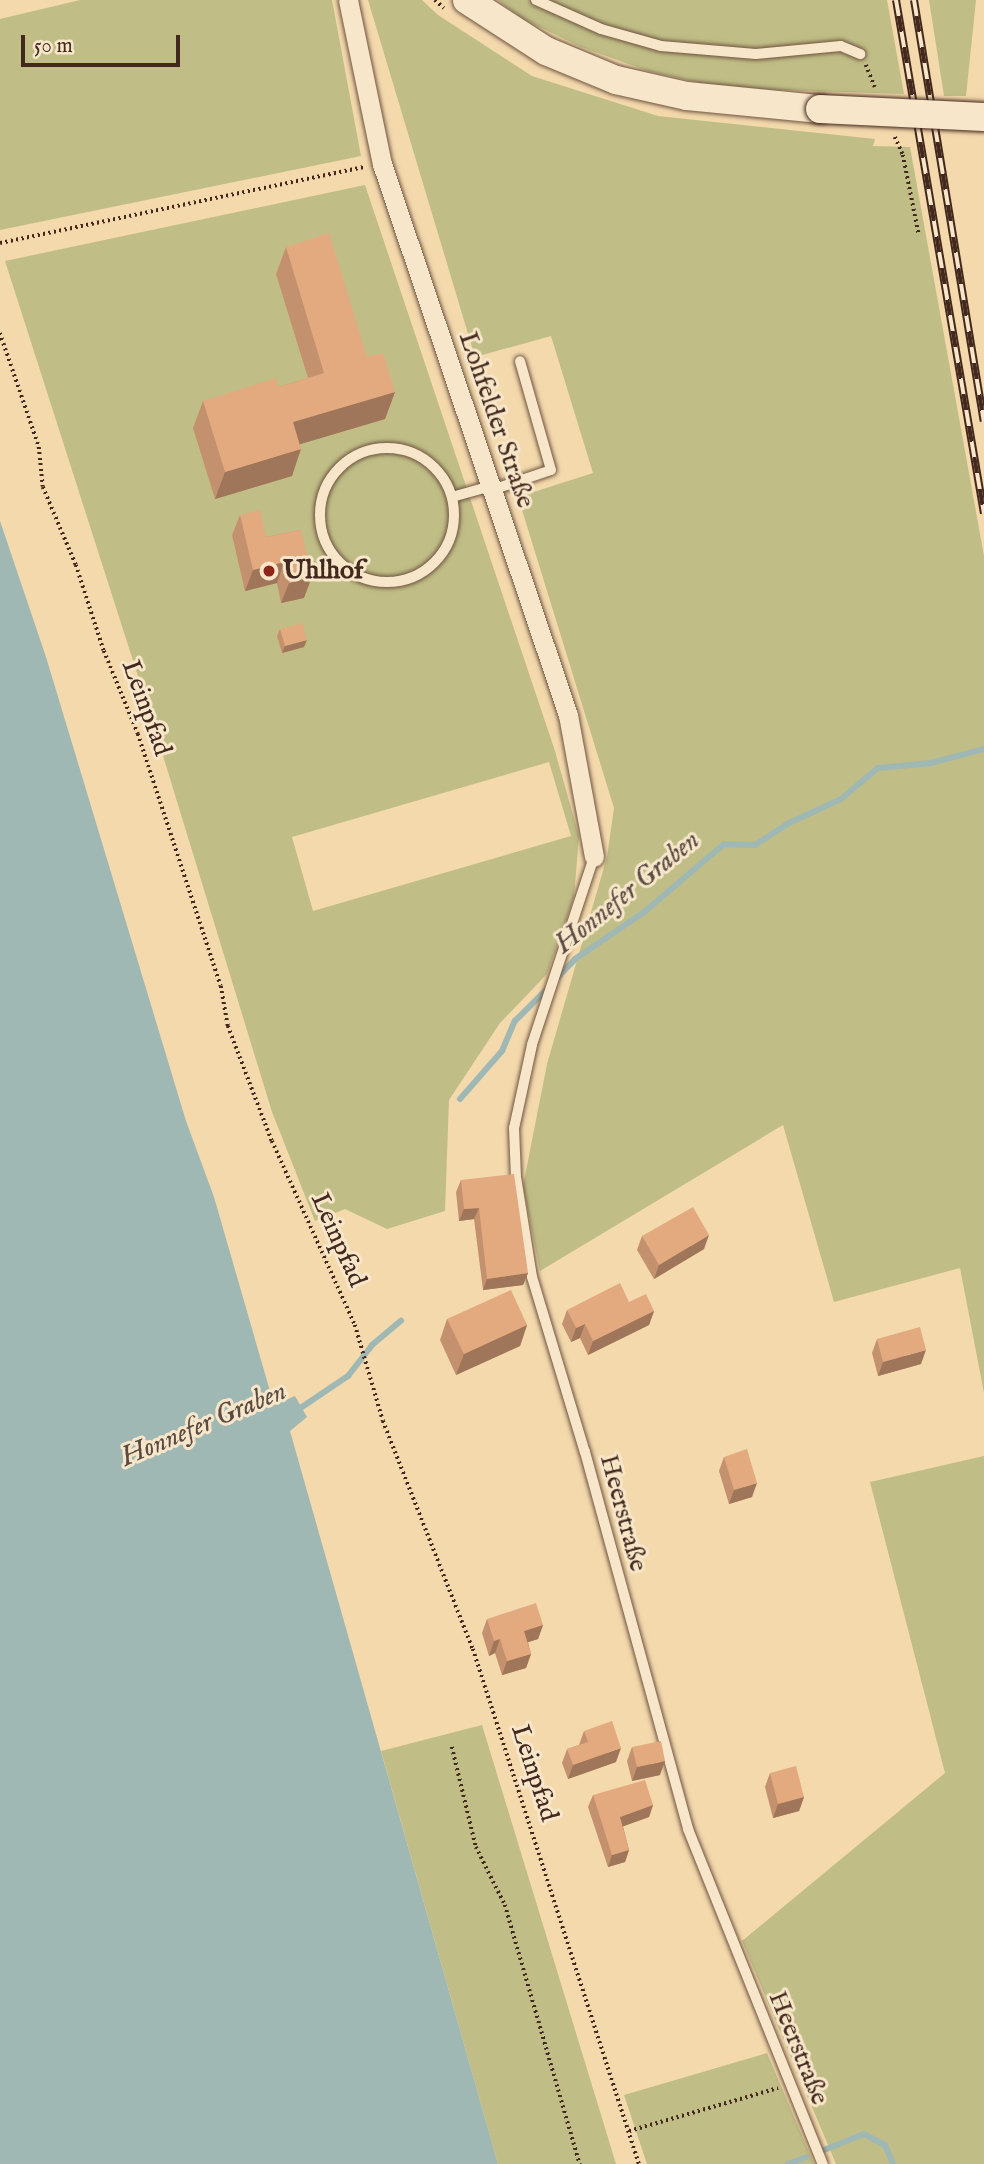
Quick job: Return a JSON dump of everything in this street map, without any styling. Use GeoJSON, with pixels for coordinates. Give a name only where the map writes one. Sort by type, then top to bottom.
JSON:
{"type":"FeatureCollection","features":[{"type":"Feature","properties":{"kind":"street","name":"Lohfelder Straße"},"geometry":{"type":"LineString","coordinates":[[348,0],[382,164],[568,715],[594,857]]}},
{"type":"Feature","properties":{"kind":"street"},"geometry":{"type":"LineString","coordinates":[[467,0],[546,51],[616,79],[666,92],[741,103],[984,117]]}},
{"type":"Feature","properties":{"kind":"lane"},"geometry":{"type":"LineString","coordinates":[[536,0],[601,29],[661,46],[746,54],[841,46],[860,54]]}},
{"type":"Feature","properties":{"kind":"lane"},"geometry":{"type":"LineString","coordinates":[[452,497],[492,489],[551,470],[520,361]]}},
{"type":"Feature","properties":{"kind":"lane"},"geometry":{"type":"LineString","coordinates":[[383,447],[406,449],[427,460],[443,476],[452,497],[455,519],[450,540],[439,558],[422,572],[402,581],[380,582],[359,577],[341,565],[327,548],[320,526],[320,503],[327,482],[351,458],[383,447]]}},
{"type":"Feature","properties":{"kind":"lane","name":"Heerstraße"},"geometry":{"type":"LineString","coordinates":[[594,857],[532,1045],[514,1128],[516,1177],[532,1278],[585,1452],[688,1829],[823,2164]]}},
{"type":"Feature","properties":{"kind":"path"},"geometry":{"type":"LineString","coordinates":[[892,132],[903,155],[919,235]]}},
{"type":"Feature","properties":{"kind":"path"},"geometry":{"type":"LineString","coordinates":[[0,243],[382,164]]}},
{"type":"Feature","properties":{"kind":"path","name":"Leinpfad"},"geometry":{"type":"LineString","coordinates":[[0,333],[39,447],[43,487],[76,565],[104,650],[138,734],[221,986],[228,1026],[272,1141],[361,1344],[383,1421],[473,1649],[639,2164]]}},
{"type":"Feature","properties":{"kind":"path"},"geometry":{"type":"LineString","coordinates":[[452,1747],[476,1847],[505,1905],[580,2164]]}},
{"type":"Feature","properties":{"kind":"path"},"geometry":{"type":"LineString","coordinates":[[629,2131],[789,2085]]}},
{"type":"Feature","properties":{"kind":"shaded area"},"geometry":{"type":"Polygon","coordinates":[[[80,0],[332,0],[361,156],[0,230],[0,19],[80,0]]]}},
{"type":"Feature","properties":{"kind":"shaded area"},"geometry":{"type":"Polygon","coordinates":[[[368,0],[422,0],[438,15],[532,76],[658,116],[875,139],[873,146],[910,147],[984,556],[984,1393],[960,1268],[834,1302],[783,1125],[540,1271],[523,1186],[547,1064],[607,857],[614,808],[518,497],[593,473],[551,336],[475,357],[368,0]]]}},
{"type":"Feature","properties":{"kind":"shaded area"},"geometry":{"type":"Polygon","coordinates":[[[498,0],[887,0],[904,94],[723,88],[648,71],[581,47],[523,19],[498,0]]]}},
{"type":"Feature","properties":{"kind":"shaded area"},"geometry":{"type":"Polygon","coordinates":[[[929,0],[976,0],[966,96],[944,96],[929,0]]]}},
{"type":"Feature","properties":{"kind":"shaded area"},"geometry":{"type":"Polygon","coordinates":[[[365,185],[555,751],[579,836],[574,897],[547,974],[500,1023],[449,1100],[445,1211],[387,1229],[345,1209],[315,1221],[272,1112],[153,723],[5,261],[365,185]],[[549,762],[292,837],[313,911],[571,836],[549,762]]]}},
{"type":"Feature","properties":{"kind":"shaded area"},"geometry":{"type":"Polygon","coordinates":[[[984,1456],[984,2164],[836,2164],[742,1941],[945,1773],[870,1482],[984,1456]]]}},
{"type":"Feature","properties":{"kind":"shaded area"},"geometry":{"type":"Polygon","coordinates":[[[482,1725],[616,2164],[498,2164],[381,1751],[482,1725]]]}},
{"type":"Feature","properties":{"kind":"shaded area"},"geometry":{"type":"Polygon","coordinates":[[[767,2053],[814,2164],[647,2164],[624,2095],[767,2053]]]}},
{"type":"Feature","properties":{"kind":"water"},"geometry":{"type":"Polygon","coordinates":[[[0,521],[46,657],[186,1121],[214,1197],[274,1405],[295,1396],[307,1417],[290,1431],[498,2164],[0,2164],[0,521]]]}},
{"type":"Feature","properties":{"kind":"building"},"geometry":{"type":"Polygon","coordinates":[[[329,233],[367,357],[383,353],[395,392],[293,422],[301,449],[225,472],[203,401],[276,378],[279,387],[324,373],[286,247],[329,233]]]}},
{"type":"Feature","properties":{"kind":"building"},"geometry":{"type":"Polygon","coordinates":[[[260,510],[266,537],[301,530],[312,577],[289,583],[284,562],[253,570],[240,515],[260,510]]]}},
{"type":"Feature","properties":{"kind":"building"},"geometry":{"type":"Polygon","coordinates":[[[302,623],[307,640],[285,646],[280,629],[302,623]]]}},
{"type":"Feature","properties":{"kind":"building"},"geometry":{"type":"Polygon","coordinates":[[[514,1174],[528,1273],[487,1279],[479,1208],[464,1209],[461,1180],[514,1174]]]}},
{"type":"Feature","properties":{"kind":"building"},"geometry":{"type":"Polygon","coordinates":[[[693,1207],[709,1235],[659,1265],[642,1236],[693,1207]]]}},
{"type":"Feature","properties":{"kind":"building"},"geometry":{"type":"Polygon","coordinates":[[[620,1283],[629,1302],[646,1294],[654,1311],[593,1341],[585,1324],[576,1328],[567,1310],[620,1283]]]}},
{"type":"Feature","properties":{"kind":"building"},"geometry":{"type":"Polygon","coordinates":[[[511,1290],[527,1325],[464,1354],[447,1319],[511,1290]]]}},
{"type":"Feature","properties":{"kind":"building"},"geometry":{"type":"Polygon","coordinates":[[[920,1327],[926,1350],[883,1362],[877,1339],[920,1327]]]}},
{"type":"Feature","properties":{"kind":"building"},"geometry":{"type":"Polygon","coordinates":[[[747,1449],[757,1483],[734,1490],[724,1457],[747,1449]]]}},
{"type":"Feature","properties":{"kind":"building"},"geometry":{"type":"Polygon","coordinates":[[[536,1603],[543,1625],[524,1631],[531,1654],[507,1661],[500,1639],[494,1641],[487,1619],[536,1603]]]}},
{"type":"Feature","properties":{"kind":"building"},"geometry":{"type":"Polygon","coordinates":[[[612,1721],[621,1748],[573,1765],[567,1749],[588,1742],[584,1731],[612,1721]]]}},
{"type":"Feature","properties":{"kind":"building"},"geometry":{"type":"Polygon","coordinates":[[[661,1741],[665,1761],[637,1767],[632,1747],[661,1741]]]}},
{"type":"Feature","properties":{"kind":"building"},"geometry":{"type":"Polygon","coordinates":[[[796,1766],[804,1797],[778,1804],[770,1773],[796,1766]]]}},
{"type":"Feature","properties":{"kind":"building"},"geometry":{"type":"Polygon","coordinates":[[[645,1780],[653,1805],[620,1817],[629,1850],[612,1855],[593,1795],[645,1780]]]}},
{"type":"Feature","properties":{"kind":"waterway","name":"Honnefer Graben"},"geometry":{"type":"LineString","coordinates":[[556,979],[575,959],[643,913],[724,844],[755,845],[787,824],[841,799],[878,768],[931,763],[984,749]]}},
{"type":"Feature","properties":{"kind":"waterway","name":"Honnefer Graben"},"geometry":{"type":"LineString","coordinates":[[460,1099],[502,1051],[515,1021],[549,987]]}},
{"type":"Feature","properties":{"kind":"waterway","name":"Honnefer Graben"},"geometry":{"type":"LineString","coordinates":[[296,1411],[348,1376],[372,1345],[401,1321]]}},
{"type":"Feature","properties":{"kind":"waterway"},"geometry":{"type":"LineString","coordinates":[[824,2150],[864,2134],[885,2145],[893,2164]]}},
{"type":"Feature","properties":{"kind":"waterway"},"geometry":{"type":"LineString","coordinates":[[788,2164],[806,2157]]}},
{"type":"Feature","properties":{"kind":"railway"},"geometry":{"type":"LineString","coordinates":[[896,0],[984,514]]}},
{"type":"Feature","properties":{"kind":"railway"},"geometry":{"type":"LineString","coordinates":[[914,0],[984,421]]}},
{"type":"Feature","properties":{"kind":"place","name":"Uhlhof"},"geometry":{"type":"Point","coordinates":[269,571]}}]}
